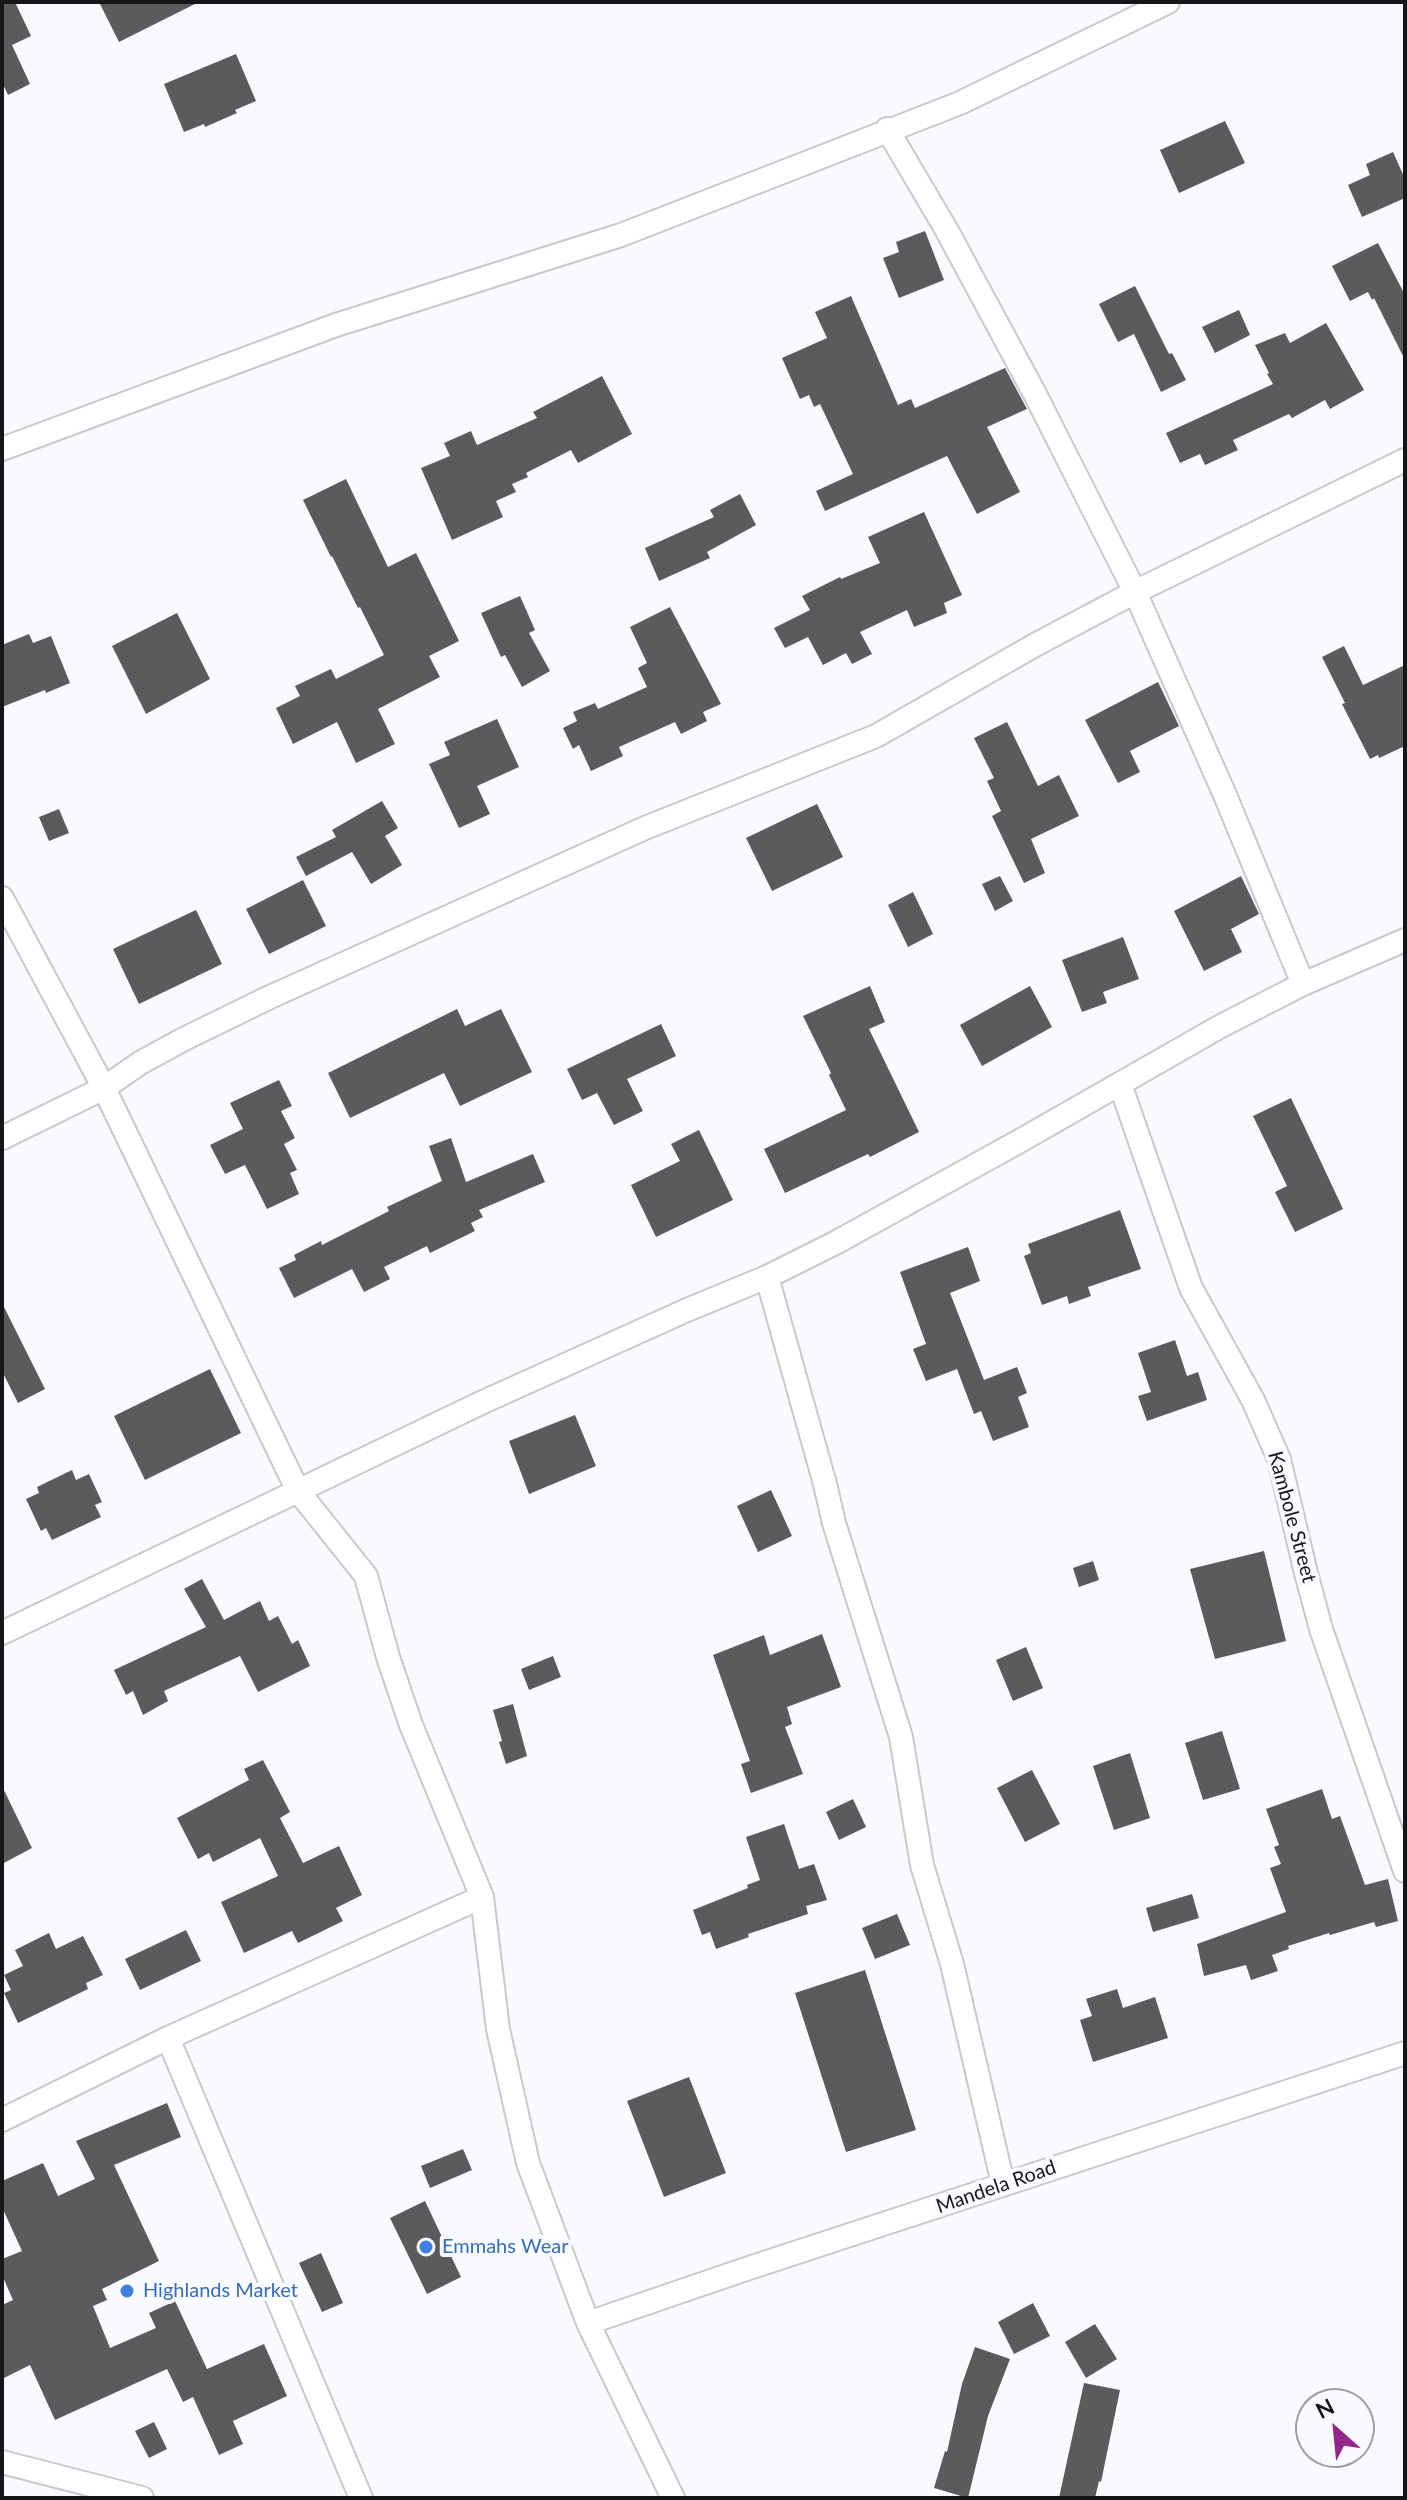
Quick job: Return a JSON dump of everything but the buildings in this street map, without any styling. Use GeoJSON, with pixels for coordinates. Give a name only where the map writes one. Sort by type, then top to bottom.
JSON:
{"type":"FeatureCollection","features":[{"type":"Feature","properties":{"kind":"street"},"geometry":{"type":"LineString","coordinates":[[2,449],[336,325],[621,235],[960,103],[1168,2]]}},
{"type":"Feature","properties":{"kind":"street"},"geometry":{"type":"LineString","coordinates":[[887,129],[946,229],[1028,380],[1135,592],[1225,795],[1303,984]]}},
{"type":"Feature","properties":{"kind":"street"},"geometry":{"type":"LineString","coordinates":[[2,1138],[104,1088],[184,1039],[270,997],[645,828],[876,736],[1135,592],[1405,460]]}},
{"type":"Feature","properties":{"kind":"street"},"geometry":{"type":"LineString","coordinates":[[2,898],[104,1088],[298,1491],[366,1576],[411,1725],[482,1897],[498,2029],[528,2163],[588,2323],[673,2498]]}},
{"type":"Feature","properties":{"kind":"street"},"geometry":{"type":"LineString","coordinates":[[2,1633],[537,1378],[767,1277],[851,1235],[1221,1026],[1303,984],[1405,940]]}},
{"type":"Feature","properties":{"kind":"street","name":"Kambole Street"},"geometry":{"type":"LineString","coordinates":[[1120,1084],[1191,1288],[1253,1400],[1279,1459],[1321,1629],[1405,1871]]}},
{"type":"Feature","properties":{"kind":"street"},"geometry":{"type":"LineString","coordinates":[[767,1277],[834,1523],[901,1737],[922,1865],[952,1964],[1003,2184]]}},
{"type":"Feature","properties":{"kind":"street"},"geometry":{"type":"LineString","coordinates":[[2,2120],[168,2038],[482,1897]]}},
{"type":"Feature","properties":{"kind":"street"},"geometry":{"type":"LineString","coordinates":[[168,2038],[361,2498]]}},
{"type":"Feature","properties":{"kind":"street","name":"Mandela Road"},"geometry":{"type":"LineString","coordinates":[[588,2323],[1405,2053]]}},
{"type":"Feature","properties":{"kind":"street"},"geometry":{"type":"LineString","coordinates":[[2,2462],[142,2498]]}},
{"type":"Feature","properties":{"kind":"place","name":"Emmahs Wear"},"geometry":{"type":"Point","coordinates":[426,2247]}},
{"type":"Feature","properties":{"kind":"place","name":"Highlands Market"},"geometry":{"type":"Point","coordinates":[127,2291]}}]}
